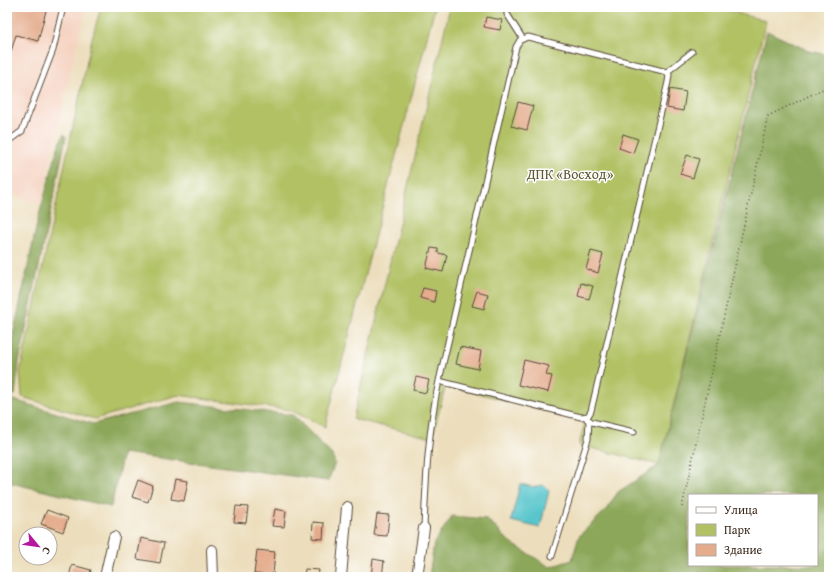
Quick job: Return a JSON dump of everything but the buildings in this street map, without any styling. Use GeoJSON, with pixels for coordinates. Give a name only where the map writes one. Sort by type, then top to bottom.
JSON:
{"type":"FeatureCollection","features":[{"type":"Feature","properties":{"kind":"street"},"geometry":{"type":"LineString","coordinates":[[341,577],[347,507]]}},
{"type":"Feature","properties":{"kind":"street"},"geometry":{"type":"LineString","coordinates":[[417,577],[424,528]]}},
{"type":"Feature","properties":{"kind":"street"},"geometry":{"type":"LineString","coordinates":[[105,577],[114,536]]}},
{"type":"Feature","properties":{"kind":"street"},"geometry":{"type":"LineString","coordinates":[[212,550],[213,577]]}},
{"type":"Feature","properties":{"kind":"lane"},"geometry":{"type":"LineString","coordinates":[[7,142],[22,131],[53,50],[63,7]]}},
{"type":"Feature","properties":{"kind":"lane"},"geometry":{"type":"LineString","coordinates":[[507,14],[523,39]]}},
{"type":"Feature","properties":{"kind":"lane"},"geometry":{"type":"LineString","coordinates":[[424,528],[428,444],[431,420],[516,47],[523,39],[528,37],[666,72]]}},
{"type":"Feature","properties":{"kind":"lane"},"geometry":{"type":"LineString","coordinates":[[666,72],[692,52]]}},
{"type":"Feature","properties":{"kind":"lane"},"geometry":{"type":"LineString","coordinates":[[552,556],[588,439],[587,419],[591,411],[668,82],[668,75],[666,72]]}},
{"type":"Feature","properties":{"kind":"lane"},"geometry":{"type":"LineString","coordinates":[[439,381],[634,432]]}},
{"type":"Feature","properties":{"kind":"path"},"geometry":{"type":"LineString","coordinates":[[682,507],[768,116],[829,86]]}},
{"type":"Feature","properties":{"kind":"shaded area"},"geometry":{"type":"Polygon","coordinates":[[[7,7],[86,7],[40,205],[7,192],[7,7]]]}},
{"type":"Feature","properties":{"kind":"green space"},"geometry":{"type":"Polygon","coordinates":[[[101,7],[435,7],[325,427],[290,410],[178,395],[95,419],[22,397],[20,372],[92,38],[101,7]]]}},
{"type":"Feature","properties":{"kind":"green space","name":"ДПК «Восход»"},"geometry":{"type":"Polygon","coordinates":[[[450,7],[715,7],[766,21],[659,465],[579,445],[585,421],[446,385],[432,438],[353,419],[450,7]]]}},
{"type":"Feature","properties":{"kind":"green space"},"geometry":{"type":"Polygon","coordinates":[[[767,31],[809,51],[829,55],[829,577],[429,577],[434,543],[452,516],[487,519],[511,543],[550,567],[572,560],[579,536],[605,511],[618,492],[659,465],[767,31]]]}},
{"type":"Feature","properties":{"kind":"green space"},"geometry":{"type":"Polygon","coordinates":[[[64,134],[66,137],[19,362],[15,395],[10,395],[7,389],[7,364],[38,219],[59,144],[64,134]]]}},
{"type":"Feature","properties":{"kind":"green space"},"geometry":{"type":"Polygon","coordinates":[[[7,398],[93,424],[179,402],[293,415],[332,455],[335,463],[328,481],[123,453],[111,507],[7,482],[7,398]]]}},
{"type":"Feature","properties":{"kind":"water"},"geometry":{"type":"Polygon","coordinates":[[[520,484],[534,487],[543,485],[549,491],[540,528],[511,521],[520,484]]]}}]}
